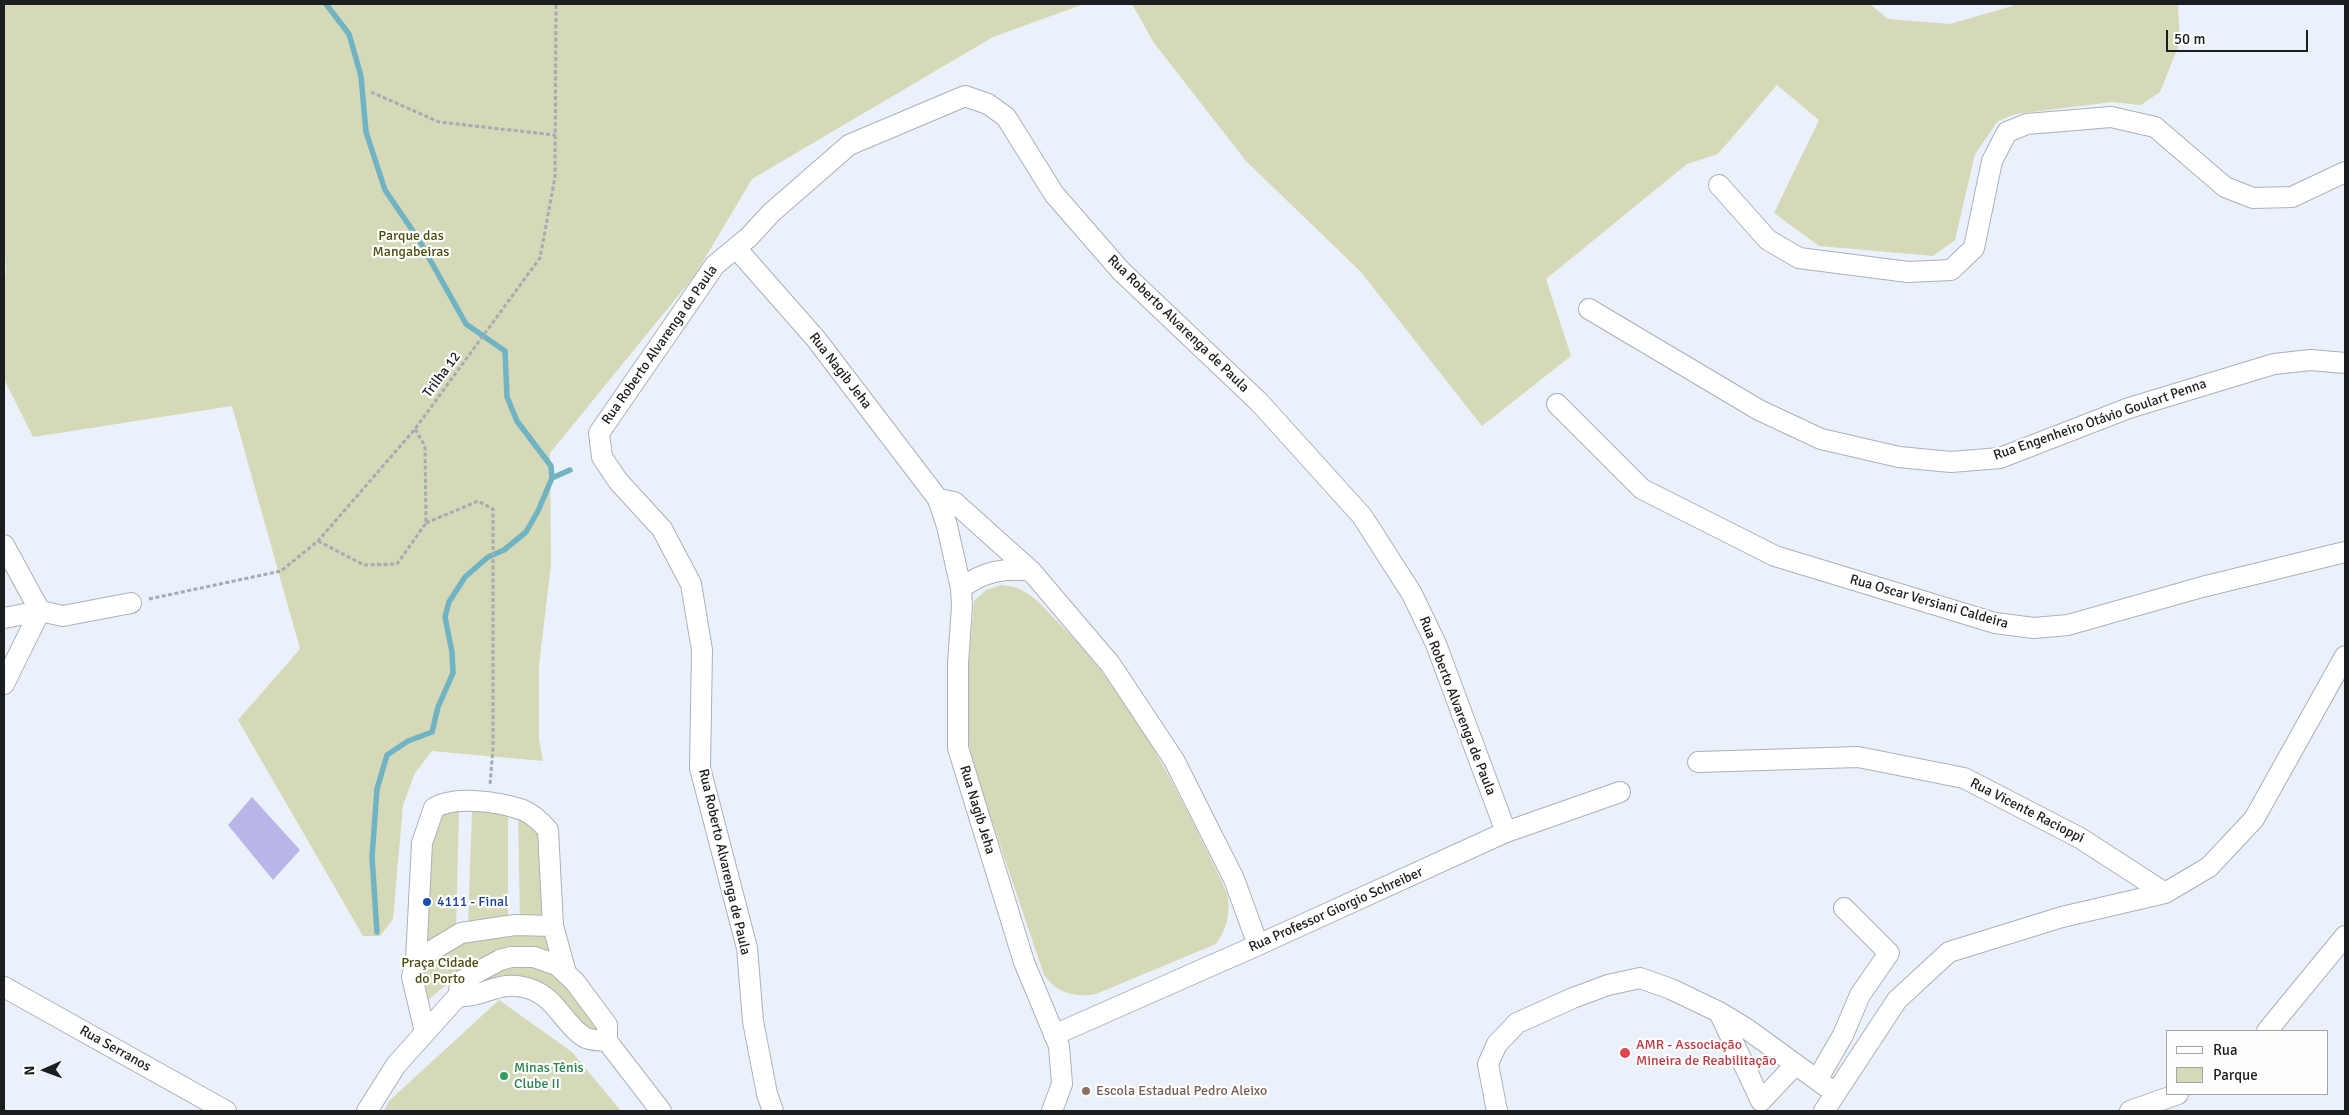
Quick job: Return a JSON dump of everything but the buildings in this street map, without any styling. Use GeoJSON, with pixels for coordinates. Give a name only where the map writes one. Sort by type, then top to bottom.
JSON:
{"type":"FeatureCollection","features":[{"type":"Feature","properties":{"kind":"street","name":"Rua Roberto Alvarenga de Paula"},"geometry":{"type":"LineString","coordinates":[[773,1111],[767,1094],[753,1021],[747,948],[700,768],[702,650],[691,584],[662,529],[618,481],[602,457],[599,434],[715,265],[736,248],[771,213],[849,145],[965,96],[988,104],[1006,117],[1054,194],[1121,271],[1259,402],[1362,516],[1412,594],[1436,644],[1506,832]]}},
{"type":"Feature","properties":{"kind":"street"},"geometry":{"type":"LineString","coordinates":[[1719,185],[1768,240],[1799,258],[1908,272],[1951,270],[1974,248],[1992,161],[2007,132],[2027,124],[2111,116],[2155,127],[2225,187],[2253,198],[2292,197],[2345,172]]}},
{"type":"Feature","properties":{"kind":"street","name":"Rua Nagib Jeha"},"geometry":{"type":"LineString","coordinates":[[736,248],[816,339],[938,500],[961,588],[962,606],[958,663],[958,748],[1024,962],[1059,1046],[1062,1084],[1052,1111]]}},
{"type":"Feature","properties":{"kind":"street","name":"Rua Engenheiro Otávio Goulart Penna"},"geometry":{"type":"LineString","coordinates":[[1589,309],[1759,410],[1822,439],[1899,457],[1950,462],[2000,458],[2129,408],[2274,364],[2311,360],[2345,363]]}},
{"type":"Feature","properties":{"kind":"street","name":"Rua Oscar Versiani Caldeira"},"geometry":{"type":"LineString","coordinates":[[1557,404],[1642,489],[1766,551],[1914,600],[1995,623],[2034,628],[2068,624],[2202,587],[2345,552]]}},
{"type":"Feature","properties":{"kind":"street"},"geometry":{"type":"LineString","coordinates":[[938,500],[954,502],[1031,571],[1111,665],[1174,760],[1234,879],[1258,945]]}},
{"type":"Feature","properties":{"kind":"street"},"geometry":{"type":"LineString","coordinates":[[4,545],[40,611]]}},
{"type":"Feature","properties":{"kind":"street"},"geometry":{"type":"LineString","coordinates":[[961,588],[983,575],[995,571],[1007,569],[1031,571]]}},
{"type":"Feature","properties":{"kind":"street"},"geometry":{"type":"LineString","coordinates":[[4,618],[40,611],[63,616],[131,603]]}},
{"type":"Feature","properties":{"kind":"street"},"geometry":{"type":"LineString","coordinates":[[4,684],[40,611]]}},
{"type":"Feature","properties":{"kind":"street"},"geometry":{"type":"LineString","coordinates":[[1824,1111],[1897,1000],[1949,952],[2062,918],[2164,893],[2209,867],[2254,819],[2345,656]]}},
{"type":"Feature","properties":{"kind":"street","name":"Rua Vicente Racioppi"},"geometry":{"type":"LineString","coordinates":[[1698,762],[1858,757],[1964,778],[2080,838],[2164,893]]}},
{"type":"Feature","properties":{"kind":"street","name":"Rua Professor Giorgio Schreiber"},"geometry":{"type":"LineString","coordinates":[[1054,1035],[1506,832],[1620,792]]}},
{"type":"Feature","properties":{"kind":"street"},"geometry":{"type":"LineString","coordinates":[[424,1032],[412,978],[416,960],[422,843],[434,808],[443,802],[467,801],[489,803],[524,810],[548,830],[553,926],[566,973]]}},
{"type":"Feature","properties":{"kind":"street"},"geometry":{"type":"LineString","coordinates":[[1817,1080],[1843,1034],[1860,995],[1889,953],[1844,908]]}},
{"type":"Feature","properties":{"kind":"street"},"geometry":{"type":"LineString","coordinates":[[416,960],[461,933],[515,925],[553,926]]}},
{"type":"Feature","properties":{"kind":"street"},"geometry":{"type":"LineString","coordinates":[[2268,1030],[2345,936]]}},
{"type":"Feature","properties":{"kind":"street"},"geometry":{"type":"LineString","coordinates":[[367,1111],[396,1065],[458,996],[461,981],[500,960],[523,956],[546,960],[566,973],[607,1025],[607,1041],[661,1111]]}},
{"type":"Feature","properties":{"kind":"street"},"geometry":{"type":"LineString","coordinates":[[1497,1111],[1488,1064],[1497,1044],[1518,1023],[1573,998],[1608,985],[1640,978],[1671,989],[1719,1012],[1748,1029],[1836,1093]]}},
{"type":"Feature","properties":{"kind":"street","name":"Rua Serranos"},"geometry":{"type":"LineString","coordinates":[[4,986],[226,1111]]}},
{"type":"Feature","properties":{"kind":"street"},"geometry":{"type":"LineString","coordinates":[[458,996],[471,997],[488,989],[507,986],[533,990],[545,996],[585,1038],[607,1041]]}},
{"type":"Feature","properties":{"kind":"street"},"geometry":{"type":"LineString","coordinates":[[1719,1012],[1761,1101],[1795,1065]]}},
{"type":"Feature","properties":{"kind":"street"},"geometry":{"type":"LineString","coordinates":[[2130,1111],[2175,1095]]}},
{"type":"Feature","properties":{"kind":"street"},"geometry":{"type":"LineString","coordinates":[[2179,1111],[2187,1095]]}},
{"type":"Feature","properties":{"kind":"path","name":"Trilha 12"},"geometry":{"type":"LineString","coordinates":[[131,603],[281,571],[318,541],[415,430],[540,258],[555,177],[556,4]]}},
{"type":"Feature","properties":{"kind":"path"},"geometry":{"type":"LineString","coordinates":[[371,92],[439,122],[555,134]]}},
{"type":"Feature","properties":{"kind":"path"},"geometry":{"type":"LineString","coordinates":[[415,430],[426,446],[426,523]]}},
{"type":"Feature","properties":{"kind":"path"},"geometry":{"type":"LineString","coordinates":[[318,541],[364,565],[397,564],[426,523],[478,502],[493,509],[493,748],[489,803]]}},
{"type":"Feature","properties":{"kind":"green space","name":"Parque das Mangabeiras"},"geometry":{"type":"Polygon","coordinates":[[[4,4],[1084,4],[993,37],[752,179],[695,275],[550,453],[551,565],[539,665],[539,739],[543,761],[432,751],[415,773],[403,805],[393,919],[380,936],[363,936],[238,720],[300,649],[232,406],[33,437],[4,379],[4,282],[6,271],[4,235],[4,4]]]}},
{"type":"Feature","properties":{"kind":"green space"},"geometry":{"type":"Polygon","coordinates":[[[1132,4],[1870,4],[1888,19],[1950,24],[2019,4],[2178,4],[2180,42],[2160,92],[2141,105],[2112,102],[2016,114],[1998,121],[1975,154],[1955,240],[1933,256],[1819,246],[1774,213],[1819,120],[1777,85],[1718,154],[1687,164],[1546,279],[1571,356],[1482,426],[1361,272],[1246,161],[1154,43],[1132,4]]]}},
{"type":"Feature","properties":{"kind":"green space"},"geometry":{"type":"Polygon","coordinates":[[[1001,585],[1019,589],[1040,603],[1100,669],[1135,719],[1167,772],[1228,896],[1229,909],[1227,921],[1223,933],[1216,944],[1096,994],[1080,995],[1067,993],[1060,990],[1044,975],[972,762],[967,702],[974,601],[986,590],[1001,585]]]}},
{"type":"Feature","properties":{"kind":"green space","name":"Praça Cidade do Porto"},"geometry":{"type":"Polygon","coordinates":[[[472,808],[508,816],[508,922],[468,927],[472,808]]]}},
{"type":"Feature","properties":{"kind":"green space","name":"Praça Cidade do Porto"},"geometry":{"type":"Polygon","coordinates":[[[459,809],[456,929],[422,951],[427,845],[444,810],[459,809]]]}},
{"type":"Feature","properties":{"kind":"green space"},"geometry":{"type":"Polygon","coordinates":[[[518,816],[542,832],[546,923],[520,922],[518,816]]]}},
{"type":"Feature","properties":{"kind":"green space","name":"Praça Cidade do Porto"},"geometry":{"type":"Polygon","coordinates":[[[548,934],[556,957],[456,977],[428,1000],[420,984],[424,964],[451,947],[481,936],[548,934]]]}},
{"type":"Feature","properties":{"kind":"green space","name":"Praça Cidade do Porto"},"geometry":{"type":"Polygon","coordinates":[[[523,962],[563,977],[602,1035],[588,1033],[549,992],[466,985],[523,962]]]}},
{"type":"Feature","properties":{"kind":"green space","name":"Minas Tênis Clube II"},"geometry":{"type":"Polygon","coordinates":[[[499,1000],[572,1052],[621,1111],[384,1111],[389,1101],[499,1000]]]}},
{"type":"Feature","properties":{"kind":"waterway"},"geometry":{"type":"LineString","coordinates":[[326,4],[349,34],[361,76],[366,132],[385,190],[419,240],[466,324],[505,351],[507,397],[517,421],[551,466],[552,478],[538,511],[526,532],[504,550],[488,557],[465,577],[449,602],[445,617],[452,652],[453,673],[438,707],[432,732],[408,741],[387,755],[377,789],[372,857],[377,932]]}},
{"type":"Feature","properties":{"kind":"waterway"},"geometry":{"type":"LineString","coordinates":[[552,478],[570,470]]}},
{"type":"Feature","properties":{"kind":"place","name":"4111 - Final"},"geometry":{"type":"Point","coordinates":[427,902]}},
{"type":"Feature","properties":{"kind":"place","name":"AMR - Associação Mineira de Reabilitação"},"geometry":{"type":"Point","coordinates":[1625,1053]}},
{"type":"Feature","properties":{"kind":"place","name":"Minas Tênis Clube II"},"geometry":{"type":"Point","coordinates":[504,1076]}},
{"type":"Feature","properties":{"kind":"place","name":"Escola Estadual Pedro Aleixo"},"geometry":{"type":"Point","coordinates":[1086,1091]}}]}
